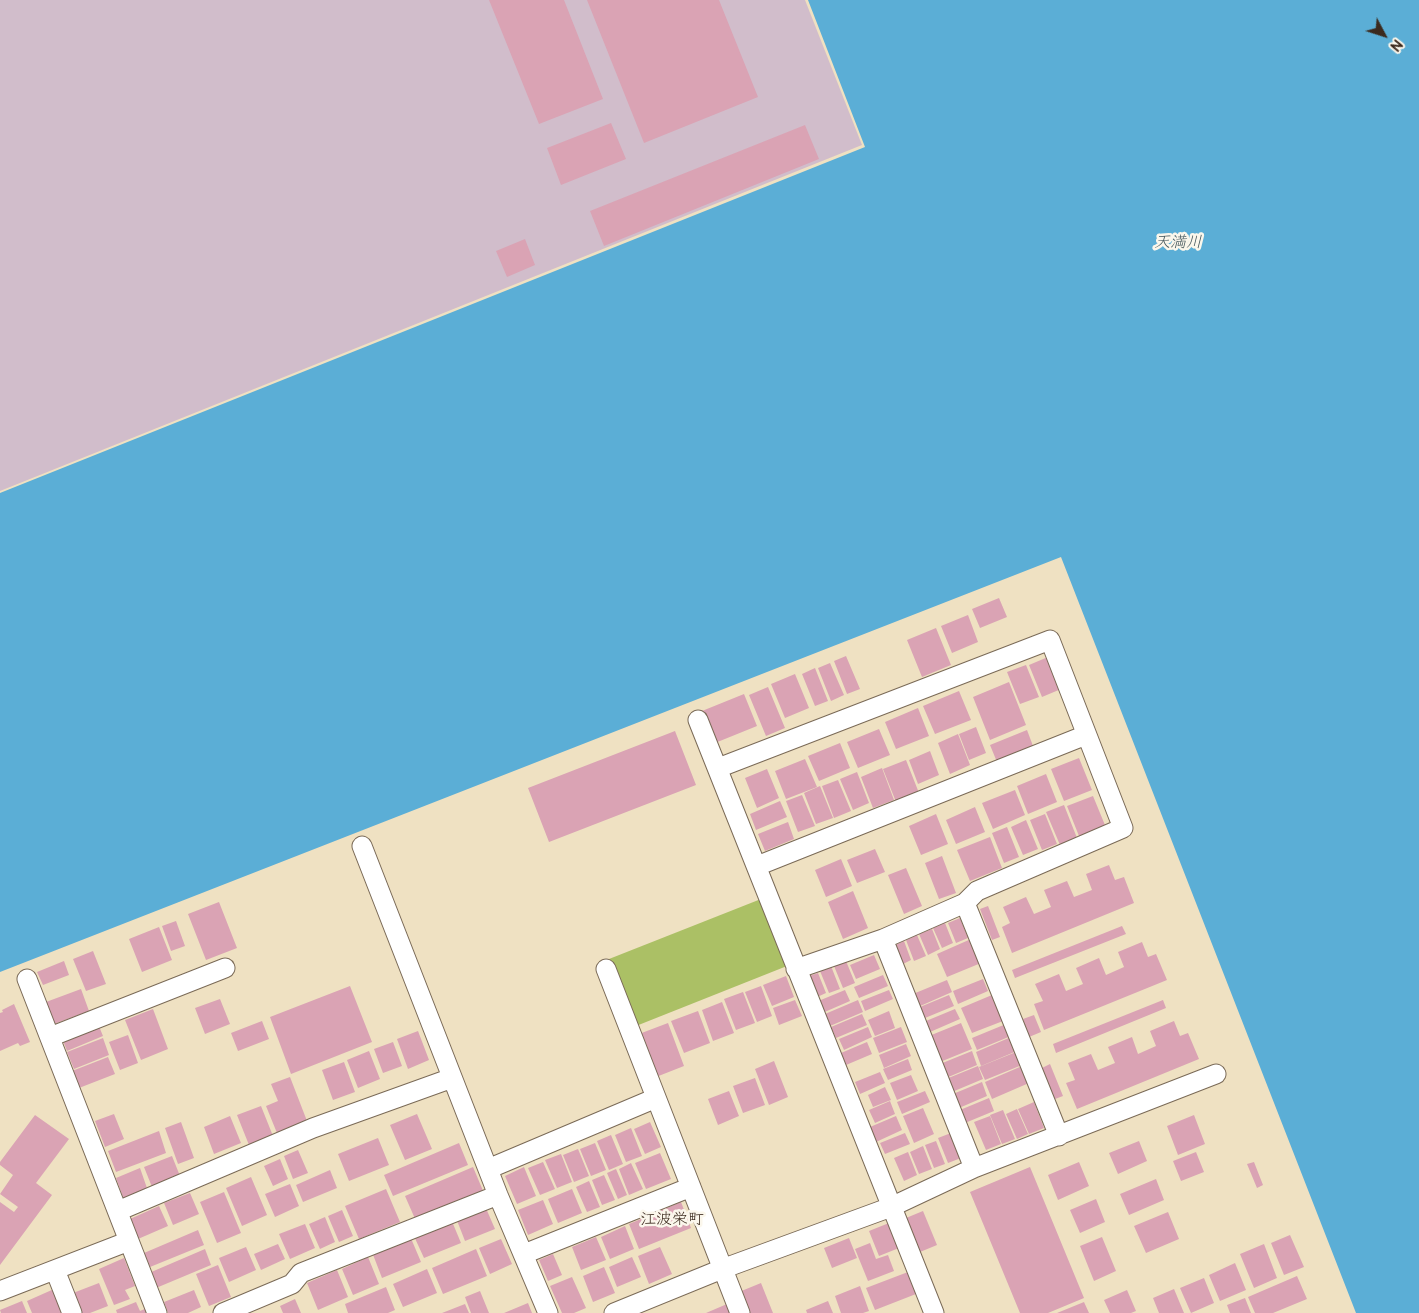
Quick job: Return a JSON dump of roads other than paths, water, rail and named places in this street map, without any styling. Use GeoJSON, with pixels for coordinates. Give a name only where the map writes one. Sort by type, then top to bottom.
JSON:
{"type":"FeatureCollection","features":[{"type":"Feature","properties":{"kind":"street"},"geometry":{"type":"LineString","coordinates":[[718,768],[1050,640],[1123,828],[977,891],[965,903],[883,939],[796,969]]}},
{"type":"Feature","properties":{"kind":"street"},"geometry":{"type":"LineString","coordinates":[[698,720],[934,1313]]}},
{"type":"Feature","properties":{"kind":"street"},"geometry":{"type":"LineString","coordinates":[[757,866],[1086,735]]}},
{"type":"Feature","properties":{"kind":"street"},"geometry":{"type":"LineString","coordinates":[[362,846],[498,1195],[548,1313]]}},
{"type":"Feature","properties":{"kind":"street"},"geometry":{"type":"LineString","coordinates":[[965,903],[1059,1136]]}},
{"type":"Feature","properties":{"kind":"street"},"geometry":{"type":"LineString","coordinates":[[883,939],[974,1168]]}},
{"type":"Feature","properties":{"kind":"street"},"geometry":{"type":"LineString","coordinates":[[50,1037],[225,968]]}},
{"type":"Feature","properties":{"kind":"street"},"geometry":{"type":"LineString","coordinates":[[606,969],[740,1313]]}},
{"type":"Feature","properties":{"kind":"street"},"geometry":{"type":"LineString","coordinates":[[28,979],[157,1313]]}},
{"type":"Feature","properties":{"kind":"street"},"geometry":{"type":"LineString","coordinates":[[614,1313],[722,1269],[891,1207],[974,1168],[1216,1074]]}},
{"type":"Feature","properties":{"kind":"street"},"geometry":{"type":"LineString","coordinates":[[118,1211],[313,1128],[452,1078]]}},
{"type":"Feature","properties":{"kind":"street"},"geometry":{"type":"LineString","coordinates":[[488,1169],[656,1098]]}},
{"type":"Feature","properties":{"kind":"street"},"geometry":{"type":"LineString","coordinates":[[524,1254],[691,1187]]}},
{"type":"Feature","properties":{"kind":"street"},"geometry":{"type":"LineString","coordinates":[[223,1313],[292,1284],[301,1273],[498,1195]]}},
{"type":"Feature","properties":{"kind":"street"},"geometry":{"type":"LineString","coordinates":[[0,1291],[129,1241]]}},
{"type":"Feature","properties":{"kind":"street"},"geometry":{"type":"LineString","coordinates":[[55,1270],[72,1313]]}},
{"type":"Feature","properties":{"kind":"water","name":"天満川"},"geometry":{"type":"Polygon","coordinates":[[[808,0],[1419,0],[1419,1313],[1356,1313],[1061,557],[0,972],[0,493],[865,147],[808,0]]]}},
{"type":"Feature","properties":{"kind":"district","name":"江波栄町"},"geometry":{"type":"Point","coordinates":[672,1220]}}]}
